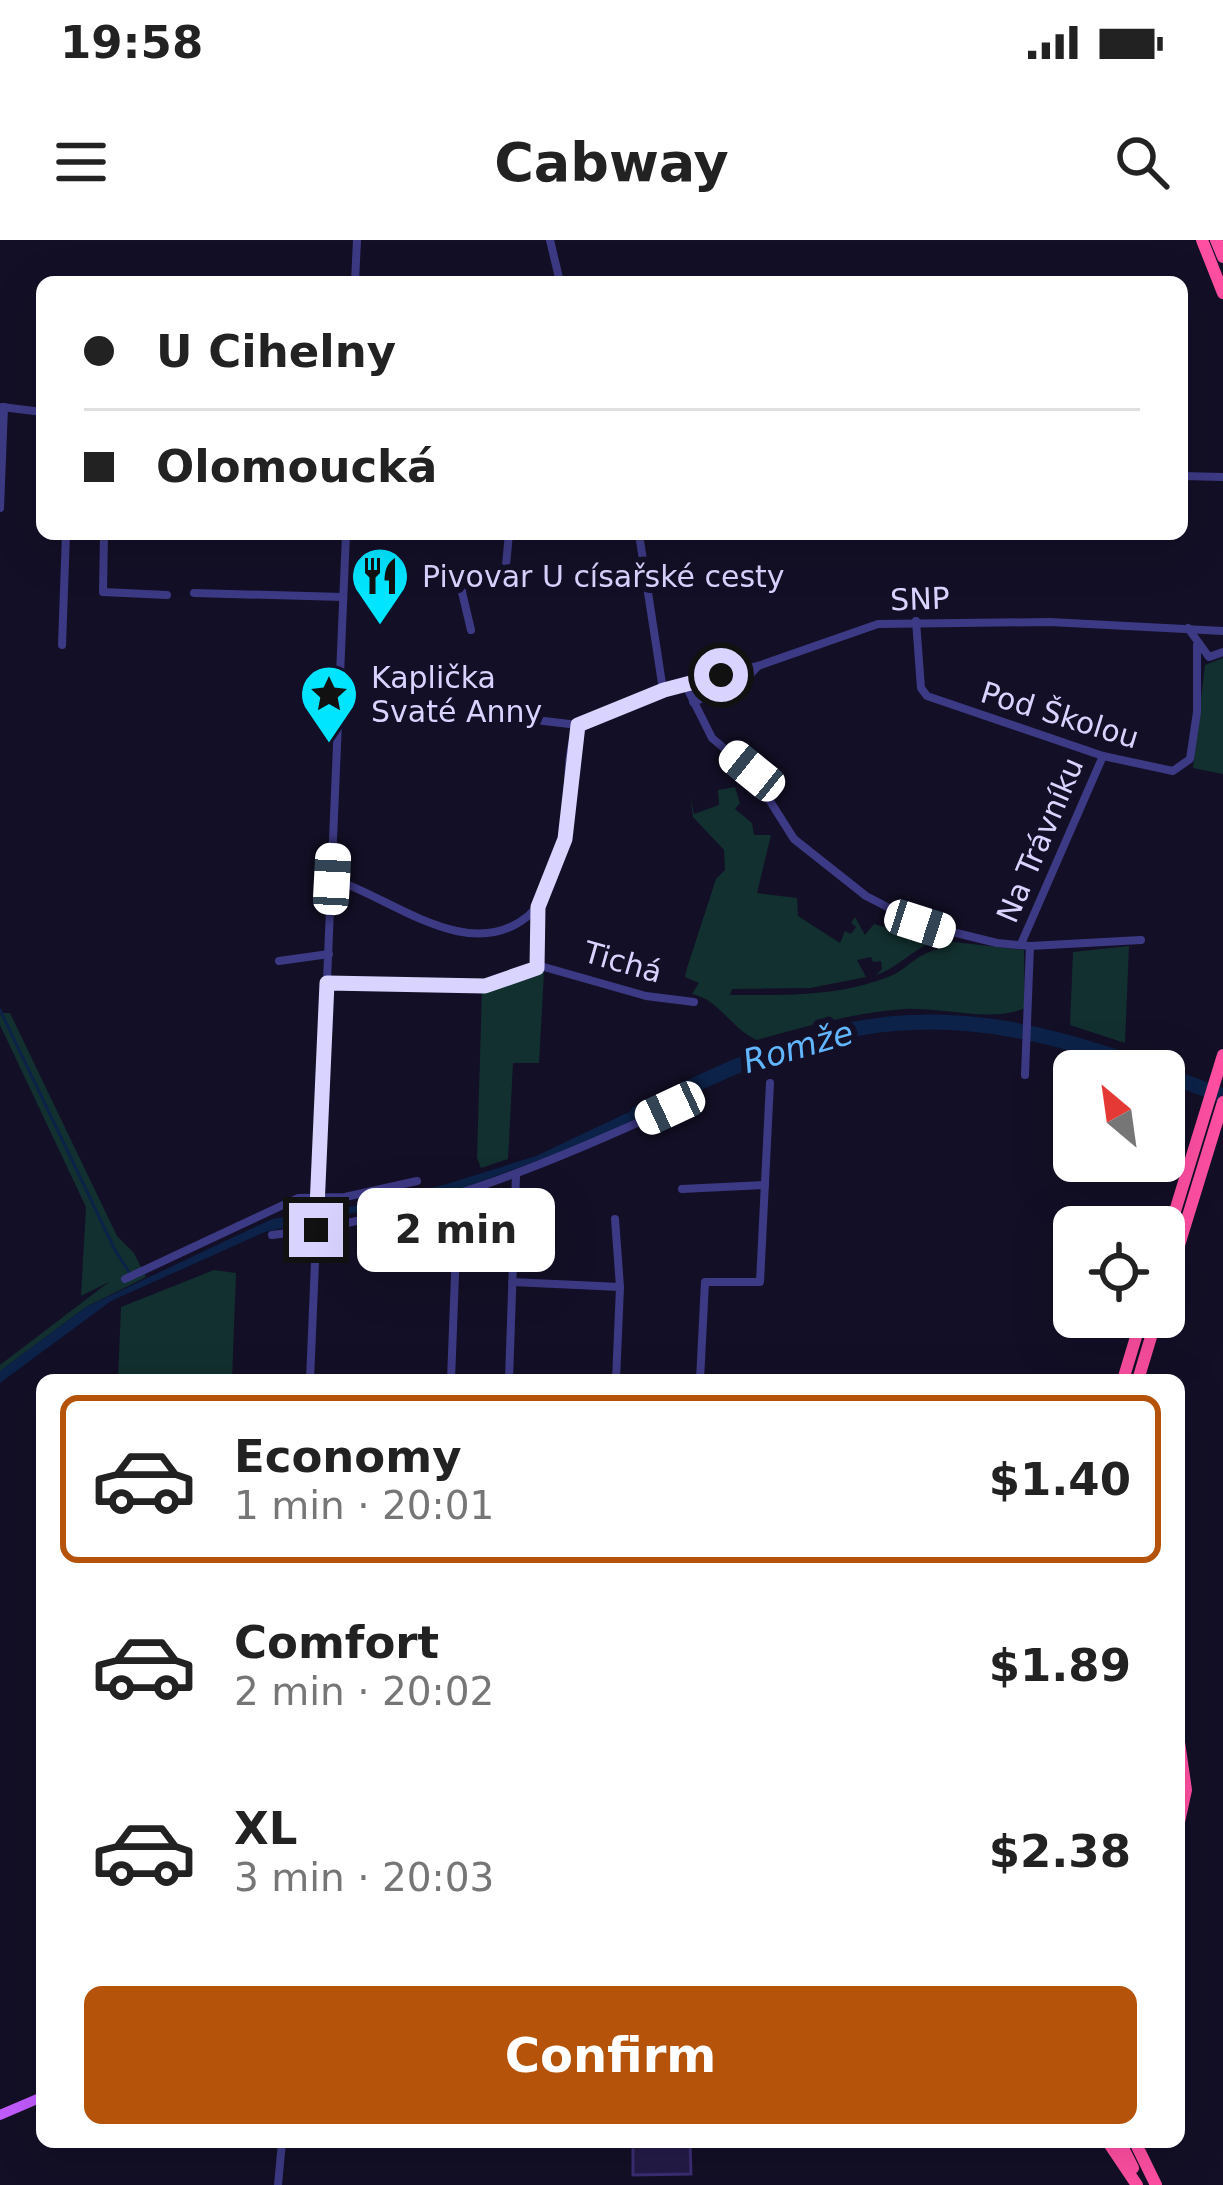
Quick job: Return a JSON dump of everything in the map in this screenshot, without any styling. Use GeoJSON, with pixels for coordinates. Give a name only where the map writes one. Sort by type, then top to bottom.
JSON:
{"type":"FeatureCollection","features":[{"type":"Feature","properties":{"kind":"highway"},"geometry":{"type":"LineString","coordinates":[[1202,240],[1223,293]]}},
{"type":"Feature","properties":{"kind":"highway"},"geometry":{"type":"LineString","coordinates":[[1216,240],[1223,257]]}},
{"type":"Feature","properties":{"kind":"highway"},"geometry":{"type":"LineString","coordinates":[[1185,1219],[1218,1102],[1215,1083],[1223,1055]]}},
{"type":"Feature","properties":{"kind":"highway"},"geometry":{"type":"LineString","coordinates":[[1179,1206],[1218,1102]]}},
{"type":"Feature","properties":{"kind":"highway"},"geometry":{"type":"LineString","coordinates":[[1125,1374],[1136,1338]]}},
{"type":"Feature","properties":{"kind":"highway"},"geometry":{"type":"LineString","coordinates":[[1140,1374],[1151,1338]]}},
{"type":"Feature","properties":{"kind":"highway"},"geometry":{"type":"LineString","coordinates":[[1112,2148],[1139,2185]]}},
{"type":"Feature","properties":{"kind":"highway"},"geometry":{"type":"LineString","coordinates":[[1123,2148],[1139,2185]]}},
{"type":"Feature","properties":{"kind":"highway"},"geometry":{"type":"LineString","coordinates":[[1138,2148],[1156,2185]]}},
{"type":"Feature","properties":{"kind":"main road"},"geometry":{"type":"LineString","coordinates":[[0,2115],[36,2100]]}},
{"type":"Feature","properties":{"kind":"street"},"geometry":{"type":"LineString","coordinates":[[355,276],[356,240]]}},
{"type":"Feature","properties":{"kind":"street"},"geometry":{"type":"LineString","coordinates":[[550,240],[559,276]]}},
{"type":"Feature","properties":{"kind":"street"},"geometry":{"type":"LineString","coordinates":[[0,508],[2,407],[36,411]]}},
{"type":"Feature","properties":{"kind":"street"},"geometry":{"type":"LineString","coordinates":[[1188,476],[1223,477]]}},
{"type":"Feature","properties":{"kind":"street"},"geometry":{"type":"LineString","coordinates":[[62,645],[66,540]]}},
{"type":"Feature","properties":{"kind":"street"},"geometry":{"type":"LineString","coordinates":[[104,540],[103,592],[167,595]]}},
{"type":"Feature","properties":{"kind":"street"},"geometry":{"type":"LineString","coordinates":[[310,1374],[346,540]]}},
{"type":"Feature","properties":{"kind":"street"},"geometry":{"type":"LineString","coordinates":[[471,630],[461,588],[506,575],[509,540]]}},
{"type":"Feature","properties":{"kind":"street"},"geometry":{"type":"LineString","coordinates":[[640,540],[664,690]]}},
{"type":"Feature","properties":{"kind":"street"},"geometry":{"type":"LineString","coordinates":[[194,593],[343,597]]}},
{"type":"Feature","properties":{"kind":"street","name":"SNP"},"geometry":{"type":"LineString","coordinates":[[578,725],[664,690],[758,666],[878,624],[916,620],[1222,628]]}},
{"type":"Feature","properties":{"kind":"street","name":"Pod Školou"},"geometry":{"type":"LineString","coordinates":[[916,620],[921,688],[927,696],[1103,756],[1167,771],[1181,769],[1190,759],[1197,712],[1197,645]]}},
{"type":"Feature","properties":{"kind":"street"},"geometry":{"type":"LineString","coordinates":[[1188,628],[1209,657],[1223,652]]}},
{"type":"Feature","properties":{"kind":"street"},"geometry":{"type":"LineString","coordinates":[[693,702],[742,683],[758,666]]}},
{"type":"Feature","properties":{"kind":"street"},"geometry":{"type":"LineString","coordinates":[[685,684],[712,738],[752,771],[794,839],[866,896],[943,931],[1026,945],[1141,940]]}},
{"type":"Feature","properties":{"kind":"street"},"geometry":{"type":"LineString","coordinates":[[518,718],[578,725],[565,839],[538,907],[537,968]]}},
{"type":"Feature","properties":{"kind":"street","name":"Na Trávníku"},"geometry":{"type":"LineString","coordinates":[[1026,945],[1103,756]]}},
{"type":"Feature","properties":{"kind":"street"},"geometry":{"type":"LineString","coordinates":[[332,879],[448,929],[475,935],[505,932],[538,907]]}},
{"type":"Feature","properties":{"kind":"street"},"geometry":{"type":"LineString","coordinates":[[1025,1075],[1026,945]]}},
{"type":"Feature","properties":{"kind":"street"},"geometry":{"type":"LineString","coordinates":[[279,961],[329,954]]}},
{"type":"Feature","properties":{"kind":"street","name":"Tichá"},"geometry":{"type":"LineString","coordinates":[[327,983],[485,986],[537,968],[566,970],[646,996],[694,1002]]}},
{"type":"Feature","properties":{"kind":"street"},"geometry":{"type":"LineString","coordinates":[[700,1374],[705,1282],[760,1282],[770,1083]]}},
{"type":"Feature","properties":{"kind":"street"},"geometry":{"type":"LineString","coordinates":[[272,1234],[316,1230],[458,1197],[670,1108]]}},
{"type":"Feature","properties":{"kind":"street"},"geometry":{"type":"LineString","coordinates":[[509,1374],[515,1175]]}},
{"type":"Feature","properties":{"kind":"street"},"geometry":{"type":"LineString","coordinates":[[125,1279],[298,1198],[345,1197],[417,1181]]}},
{"type":"Feature","properties":{"kind":"street"},"geometry":{"type":"LineString","coordinates":[[682,1189],[765,1185]]}},
{"type":"Feature","properties":{"kind":"street"},"geometry":{"type":"LineString","coordinates":[[451,1374],[458,1197]]}},
{"type":"Feature","properties":{"kind":"street"},"geometry":{"type":"LineString","coordinates":[[615,1219],[620,1287],[616,1374]]}},
{"type":"Feature","properties":{"kind":"street"},"geometry":{"type":"LineString","coordinates":[[512,1282],[620,1287]]}},
{"type":"Feature","properties":{"kind":"street"},"geometry":{"type":"LineString","coordinates":[[278,2185],[281,2148]]}},
{"type":"Feature","properties":{"kind":"green space"},"geometry":{"type":"Polygon","coordinates":[[[1223,658],[1223,774],[1193,768],[1205,665],[1223,658]]]}},
{"type":"Feature","properties":{"kind":"green space"},"geometry":{"type":"Polygon","coordinates":[[[735,787],[740,803],[735,809],[752,823],[754,835],[771,835],[757,893],[797,898],[798,916],[840,943],[845,931],[851,934],[856,927],[851,923],[855,917],[865,935],[874,924],[884,927],[887,920],[912,936],[915,929],[938,941],[876,975],[882,969],[881,961],[873,962],[871,957],[857,960],[866,977],[810,988],[732,989],[730,995],[810,994],[869,984],[944,948],[945,941],[1024,950],[1025,1008],[998,1014],[885,1011],[757,1040],[710,1002],[692,994],[699,983],[685,977],[687,968],[716,879],[725,870],[724,850],[693,817],[690,794],[694,814],[719,805],[718,790],[735,787]]]}},
{"type":"Feature","properties":{"kind":"green space"},"geometry":{"type":"Polygon","coordinates":[[[1129,946],[1125,1043],[1070,1025],[1073,952],[1129,946]]]}},
{"type":"Feature","properties":{"kind":"green space"},"geometry":{"type":"Polygon","coordinates":[[[544,972],[539,1063],[513,1063],[508,1159],[481,1168],[477,1158],[482,990],[544,972]]]}},
{"type":"Feature","properties":{"kind":"green space"},"geometry":{"type":"Polygon","coordinates":[[[0,1013],[10,1013],[117,1236],[134,1253],[146,1277],[86,1307],[0,1371],[0,1365],[109,1282],[81,1296],[86,1207],[0,1025],[0,1013]]]}},
{"type":"Feature","properties":{"kind":"green space"},"geometry":{"type":"Polygon","coordinates":[[[214,1270],[236,1273],[232,1374],[118,1374],[121,1307],[214,1270]]]}},
{"type":"Feature","properties":{"kind":"water"},"geometry":{"type":"Polygon","coordinates":[[[650,1102],[654,1110],[593,1140],[458,1190],[265,1232],[111,1301],[0,1383],[0,1371],[86,1307],[272,1219],[373,1203],[450,1183],[536,1156],[650,1102]]]}},
{"type":"Feature","properties":{"kind":"building"},"geometry":{"type":"Polygon","coordinates":[[[633,2148],[690,2148],[691,2174],[633,2175],[633,2148]]]}},
{"type":"Feature","properties":{"kind":"waterway"},"geometry":{"type":"LineString","coordinates":[[0,1010],[129,1272]]}},
{"type":"Feature","properties":{"kind":"waterway","name":"Romže"},"geometry":{"type":"LineString","coordinates":[[638,1113],[773,1052],[833,1034],[892,1024],[951,1022],[1013,1030],[1093,1050]]}},
{"type":"Feature","properties":{"kind":"waterway","name":"Romže"},"geometry":{"type":"LineString","coordinates":[[1185,1082],[1223,1096]]}},
{"type":"Feature","properties":{"kind":"place","name":"Pivovar U císařské cesty"},"geometry":{"type":"Point","coordinates":[380,627]}},
{"type":"Feature","properties":{"kind":"place","name":"Kaplička Svaté Anny"},"geometry":{"type":"Point","coordinates":[329,745]}},
{"type":"Feature","properties":{"kind":"route"},"geometry":{"type":"LineString","coordinates":[[316,1230],[327,983],[485,986],[537,968],[538,907],[565,839],[578,725],[664,690],[721,675]]}}]}
